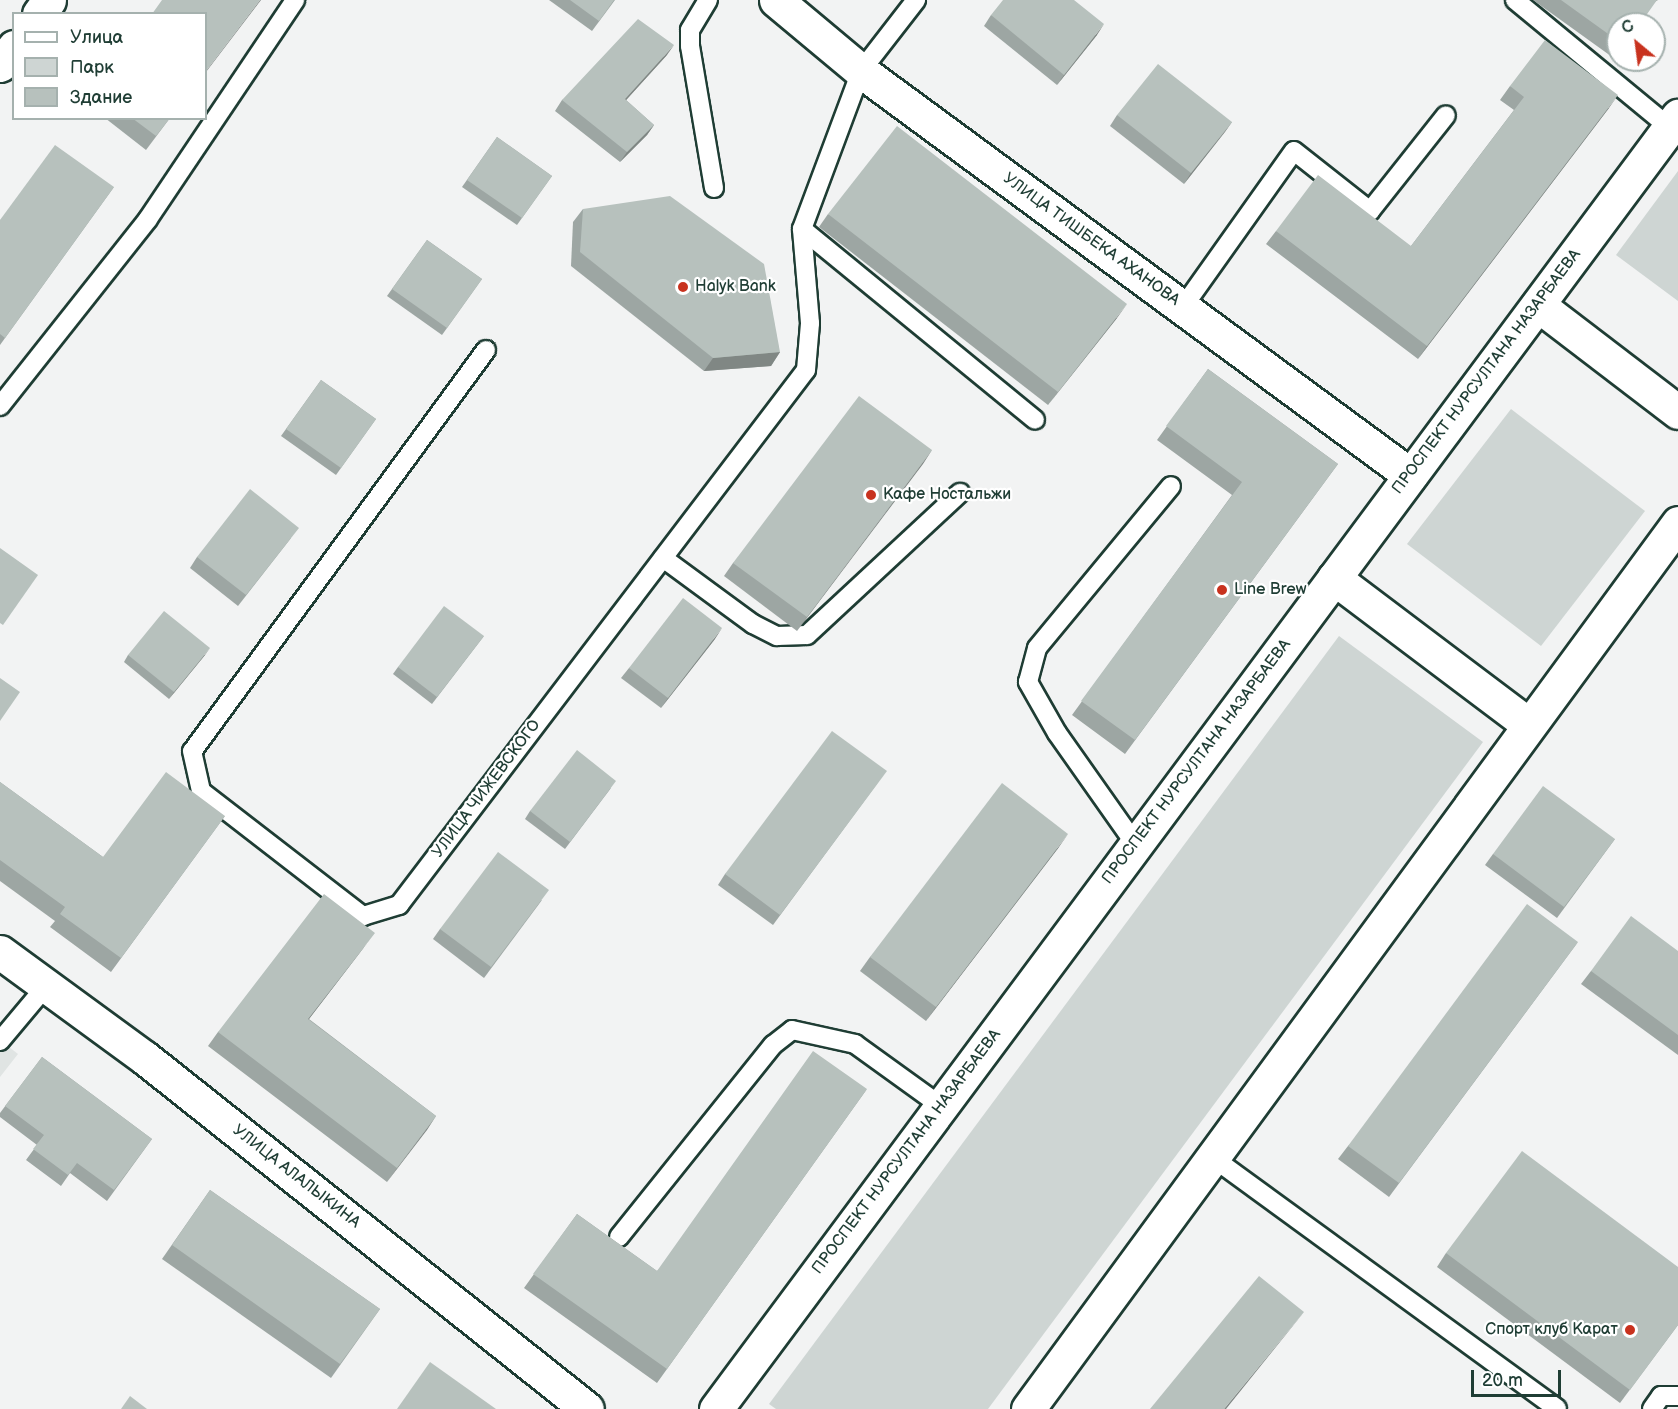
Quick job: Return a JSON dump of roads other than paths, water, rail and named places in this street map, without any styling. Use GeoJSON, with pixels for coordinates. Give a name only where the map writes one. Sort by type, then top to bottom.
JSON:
{"type":"FeatureCollection","features":[{"type":"Feature","properties":{"kind":"main road","name":"УЛИЦА ТИШБЕКА АХАНОВА"},"geometry":{"type":"LineString","coordinates":[[776,0],[861,72],[1410,476]]}},
{"type":"Feature","properties":{"kind":"main road"},"geometry":{"type":"LineString","coordinates":[[0,65],[12,50]]}},
{"type":"Feature","properties":{"kind":"main road","name":"ПРОСПЕКТ НУРСУЛТАНА НАЗАРБАЕВА"},"geometry":{"type":"LineString","coordinates":[[716,1409],[1674,122]]}},
{"type":"Feature","properties":{"kind":"main road"},"geometry":{"type":"LineString","coordinates":[[1538,304],[1678,412]]}},
{"type":"Feature","properties":{"kind":"main road"},"geometry":{"type":"LineString","coordinates":[[1036,1406],[1212,1157],[1678,523]]}},
{"type":"Feature","properties":{"kind":"main road"},"geometry":{"type":"LineString","coordinates":[[1334,578],[1529,725]]}},
{"type":"Feature","properties":{"kind":"main road","name":"УЛИЦА АЛАЛЫКИНА"},"geometry":{"type":"LineString","coordinates":[[0,952],[47,985],[587,1409]]}},
{"type":"Feature","properties":{"kind":"lane"},"geometry":{"type":"LineString","coordinates":[[0,406],[148,219],[295,0]]}},
{"type":"Feature","properties":{"kind":"lane"},"geometry":{"type":"LineString","coordinates":[[708,0],[690,30],[690,46],[714,188]]}},
{"type":"Feature","properties":{"kind":"lane","name":"УЛИЦА ЧИЖЕВСКОГО"},"geometry":{"type":"LineString","coordinates":[[486,350],[192,751],[201,791],[363,915],[399,905],[806,370],[810,322],[802,228],[861,72],[916,0]]}},
{"type":"Feature","properties":{"kind":"lane"},"geometry":{"type":"LineString","coordinates":[[1515,0],[1674,122]]}},
{"type":"Feature","properties":{"kind":"lane"},"geometry":{"type":"LineString","coordinates":[[1183,307],[1294,151],[1370,211],[1446,115]]}},
{"type":"Feature","properties":{"kind":"lane"},"geometry":{"type":"LineString","coordinates":[[802,228],[1035,420]]}},
{"type":"Feature","properties":{"kind":"lane"},"geometry":{"type":"LineString","coordinates":[[1136,845],[1051,724],[1028,682],[1037,648],[1171,486]]}},
{"type":"Feature","properties":{"kind":"lane"},"geometry":{"type":"LineString","coordinates":[[663,558],[753,624],[777,636],[807,635],[960,493]]}},
{"type":"Feature","properties":{"kind":"lane"},"geometry":{"type":"LineString","coordinates":[[0,1041],[47,985]]}},
{"type":"Feature","properties":{"kind":"lane"},"geometry":{"type":"LineString","coordinates":[[619,1237],[773,1045],[792,1030],[855,1044],[941,1106]]}},
{"type":"Feature","properties":{"kind":"lane"},"geometry":{"type":"LineString","coordinates":[[1212,1157],[1557,1409]]}},
{"type":"Feature","properties":{"kind":"lane"},"geometry":{"type":"LineString","coordinates":[[1652,1409],[1660,1396],[1678,1396]]}},
{"type":"Feature","properties":{"kind":"place","name":"Halyk Bank"},"geometry":{"type":"Point","coordinates":[683,287]}},
{"type":"Feature","properties":{"kind":"place","name":"Кафе Ностальжи"},"geometry":{"type":"Point","coordinates":[871,495]}},
{"type":"Feature","properties":{"kind":"place","name":"Line Brew"},"geometry":{"type":"Point","coordinates":[1222,590]}},
{"type":"Feature","properties":{"kind":"place","name":"Спорт клуб Карат"},"geometry":{"type":"Point","coordinates":[1630,1330]}}]}
